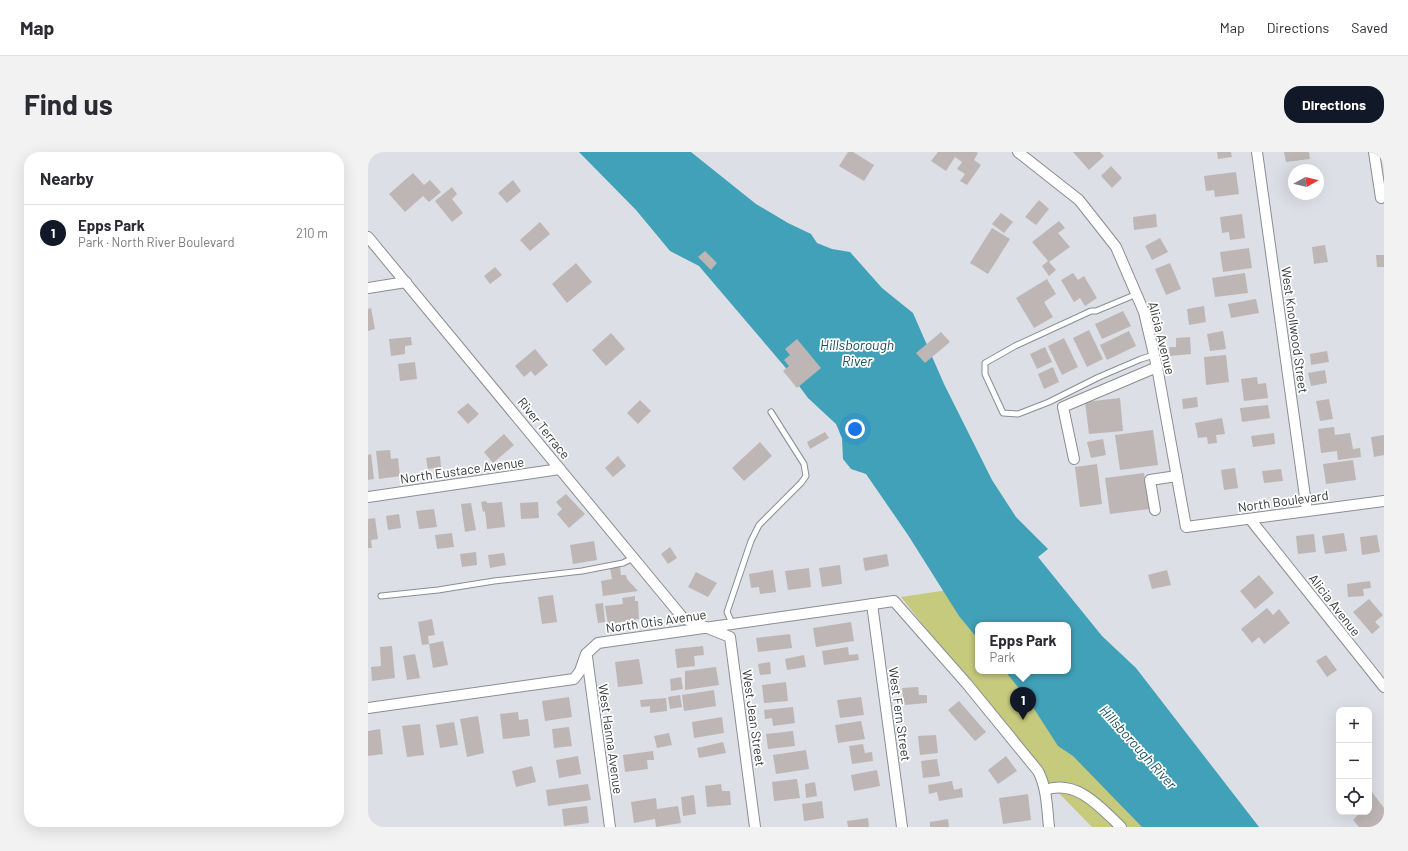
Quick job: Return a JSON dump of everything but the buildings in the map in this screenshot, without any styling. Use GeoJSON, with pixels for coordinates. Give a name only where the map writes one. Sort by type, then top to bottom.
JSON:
{"type":"FeatureCollection","features":[{"type":"Feature","properties":{"kind":"street","name":"Alicia Avenue"},"geometry":{"type":"LineString","coordinates":[[1018,152],[1079,200],[1116,247],[1144,312],[1157,367],[1186,527]]}},
{"type":"Feature","properties":{"kind":"street","name":"West Knollwood Street"},"geometry":{"type":"LineString","coordinates":[[1257,152],[1307,511]]}},
{"type":"Feature","properties":{"kind":"street"},"geometry":{"type":"LineString","coordinates":[[1374,152],[1381,198]]}},
{"type":"Feature","properties":{"kind":"street","name":"River Terrace"},"geometry":{"type":"LineString","coordinates":[[368,237],[683,618],[707,627]]}},
{"type":"Feature","properties":{"kind":"street"},"geometry":{"type":"LineString","coordinates":[[368,288],[406,282]]}},
{"type":"Feature","properties":{"kind":"street"},"geometry":{"type":"LineString","coordinates":[[1074,459],[1063,407],[1157,367]]}},
{"type":"Feature","properties":{"kind":"street","name":"North Eustace Avenue"},"geometry":{"type":"LineString","coordinates":[[368,497],[560,469]]}},
{"type":"Feature","properties":{"kind":"street"},"geometry":{"type":"LineString","coordinates":[[1155,510],[1150,480],[1177,476]]}},
{"type":"Feature","properties":{"kind":"street","name":"North Boulevard"},"geometry":{"type":"LineString","coordinates":[[1186,527],[1384,501]]}},
{"type":"Feature","properties":{"kind":"street","name":"Alicia Avenue"},"geometry":{"type":"LineString","coordinates":[[1250,519],[1384,687]]}},
{"type":"Feature","properties":{"kind":"street","name":"North Otis Avenue"},"geometry":{"type":"LineString","coordinates":[[586,654],[598,643],[894,601],[967,684],[1019,747],[1038,771],[1045,790]]}},
{"type":"Feature","properties":{"kind":"street","name":"West Fern Street"},"geometry":{"type":"LineString","coordinates":[[872,604],[902,827]]}},
{"type":"Feature","properties":{"kind":"street","name":"West Jean Street"},"geometry":{"type":"LineString","coordinates":[[707,627],[730,637],[755,827]]}},
{"type":"Feature","properties":{"kind":"street"},"geometry":{"type":"LineString","coordinates":[[368,708],[574,679],[580,671],[586,654]]}},
{"type":"Feature","properties":{"kind":"street","name":"West Hanna Avenue"},"geometry":{"type":"LineString","coordinates":[[586,654],[610,827]]}},
{"type":"Feature","properties":{"kind":"street"},"geometry":{"type":"LineString","coordinates":[[1050,827],[1045,790],[1052,788],[1065,788],[1086,795],[1121,827]]}},
{"type":"Feature","properties":{"kind":"lane"},"geometry":{"type":"LineString","coordinates":[[1137,294],[1096,311],[1090,311],[1015,346],[985,363],[985,374],[1003,413],[1018,414],[1050,402],[1099,377],[1154,355]]}},
{"type":"Feature","properties":{"kind":"lane"},"geometry":{"type":"LineString","coordinates":[[732,623],[727,612],[751,541],[759,525],[801,483],[806,476],[804,464],[771,412]]}},
{"type":"Feature","properties":{"kind":"lane"},"geometry":{"type":"LineString","coordinates":[[381,596],[582,571],[623,563],[633,558]]}},
{"type":"Feature","properties":{"kind":"green space"},"geometry":{"type":"Polygon","coordinates":[[[948,590],[975,628],[975,674],[1013,674],[1148,827],[1092,827],[1047,781],[901,597],[948,590]]]}},
{"type":"Feature","properties":{"kind":"water","name":"Hillsborough River"},"geometry":{"type":"Polygon","coordinates":[[[579,152],[691,152],[756,204],[788,223],[811,234],[817,243],[832,249],[850,252],[882,288],[913,313],[944,384],[992,480],[1016,517],[1048,549],[1038,557],[1102,636],[1136,668],[1259,827],[1142,827],[1073,756],[1058,746],[1029,701],[1007,674],[1071,674],[1071,622],[975,622],[975,635],[959,616],[908,535],[866,474],[851,469],[843,459],[842,438],[836,424],[808,398],[785,367],[699,266],[670,251],[636,210],[579,152]]]}},
{"type":"Feature","properties":{"kind":"place","name":"Epps Park"},"geometry":{"type":"Point","coordinates":[1023,720]}}]}
